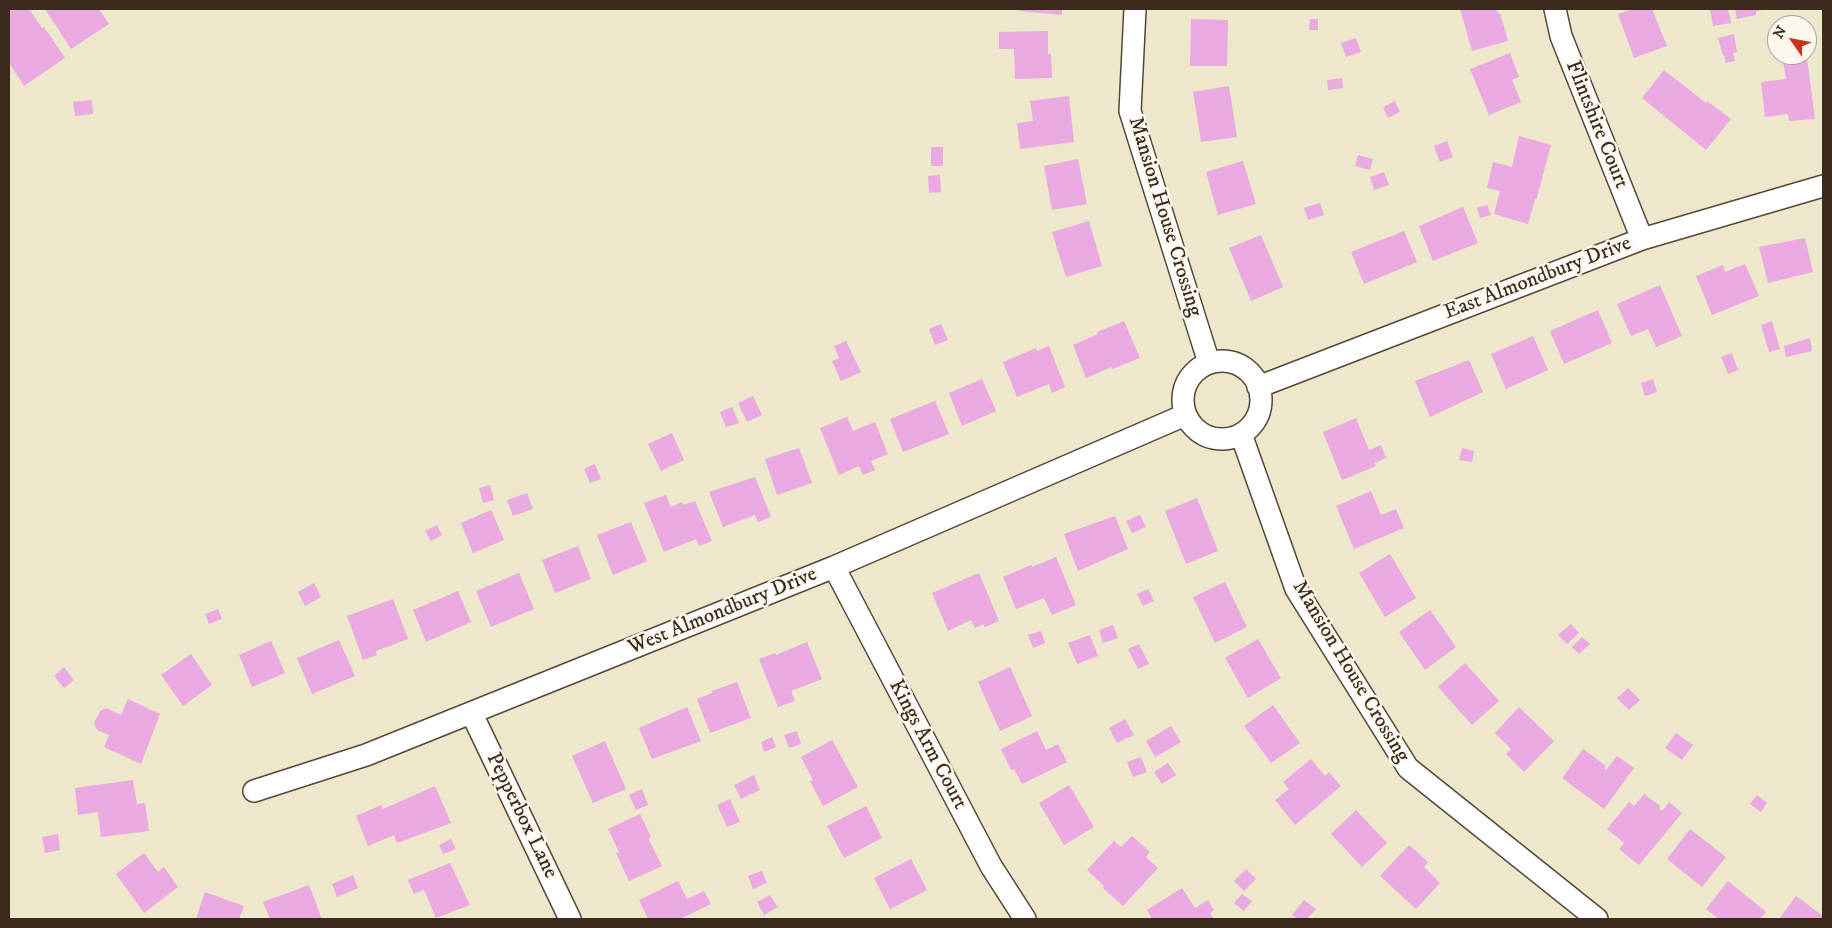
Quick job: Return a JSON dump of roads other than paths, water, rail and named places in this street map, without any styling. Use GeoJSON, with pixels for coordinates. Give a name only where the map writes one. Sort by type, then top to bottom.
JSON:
{"type":"FeatureCollection","features":[{"type":"Feature","properties":{"kind":"street","name":"Mansion House Crossing"},"geometry":{"type":"LineString","coordinates":[[1135,9],[1130,111],[1210,363]]}},
{"type":"Feature","properties":{"kind":"street","name":"Flintshire Court"},"geometry":{"type":"LineString","coordinates":[[1555,9],[1561,36],[1642,239]]}},
{"type":"Feature","properties":{"kind":"street","name":"East Almondbury Drive"},"geometry":{"type":"LineString","coordinates":[[1258,387],[1642,239],[1823,186]]}},
{"type":"Feature","properties":{"kind":"street"},"geometry":{"type":"LineString","coordinates":[[1221,361],[1233,363],[1244,368],[1252,376],[1258,387],[1260,398],[1258,414],[1249,428],[1241,434],[1228,439],[1215,439],[1203,434],[1192,426],[1185,415],[1183,403],[1184,390],[1190,378],[1198,369],[1210,363],[1221,361]]}},
{"type":"Feature","properties":{"kind":"street","name":"West Almondbury Drive"},"geometry":{"type":"LineString","coordinates":[[254,791],[366,755],[472,714],[834,567],[1185,415]]}},
{"type":"Feature","properties":{"kind":"street","name":"Mansion House Crossing"},"geometry":{"type":"LineString","coordinates":[[1241,434],[1296,589],[1408,768],[1597,919]]}},
{"type":"Feature","properties":{"kind":"street","name":"Kings Arm Court"},"geometry":{"type":"LineString","coordinates":[[834,567],[991,866],[1025,919]]}},
{"type":"Feature","properties":{"kind":"street","name":"Pepperbox Lane"},"geometry":{"type":"LineString","coordinates":[[472,714],[570,919]]}}]}
